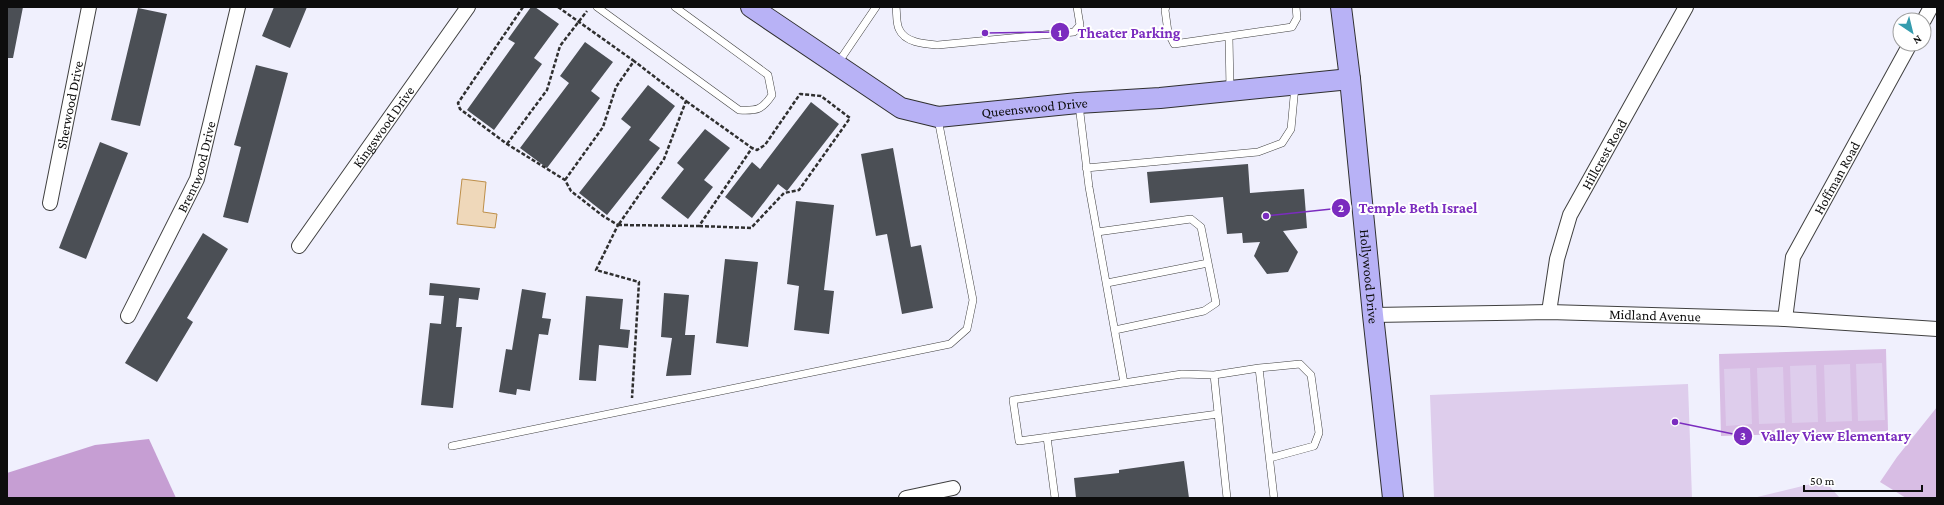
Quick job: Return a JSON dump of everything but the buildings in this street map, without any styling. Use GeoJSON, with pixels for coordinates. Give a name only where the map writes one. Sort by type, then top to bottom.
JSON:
{"type":"FeatureCollection","features":[{"type":"Feature","properties":{"kind":"street","name":"Sherwood Drive"},"geometry":{"type":"LineString","coordinates":[[50,204],[89,7]]}},
{"type":"Feature","properties":{"kind":"street","name":"Brentwood Drive"},"geometry":{"type":"LineString","coordinates":[[128,316],[197,179],[238,7]]}},
{"type":"Feature","properties":{"kind":"street","name":"Kingswood Drive"},"geometry":{"type":"LineString","coordinates":[[299,246],[468,7]]}},
{"type":"Feature","properties":{"kind":"street","name":"Queenswood Drive"},"geometry":{"type":"LineString","coordinates":[[751,7],[836,66],[901,108],[938,117],[1078,102],[1160,98],[1350,79]]}},
{"type":"Feature","properties":{"kind":"street","name":"Hollywood Drive"},"geometry":{"type":"LineString","coordinates":[[1341,7],[1350,79],[1373,315],[1393,498]]}},
{"type":"Feature","properties":{"kind":"street","name":"Hillcrest Road"},"geometry":{"type":"LineString","coordinates":[[1549,312],[1557,259],[1570,215],[1686,7]]}},
{"type":"Feature","properties":{"kind":"street","name":"Hoffman Road"},"geometry":{"type":"LineString","coordinates":[[1785,319],[1793,257],[1906,52]]}},
{"type":"Feature","properties":{"kind":"street","name":"Midland Avenue"},"geometry":{"type":"LineString","coordinates":[[1373,315],[1549,312],[1785,319],[1937,329]]}},
{"type":"Feature","properties":{"kind":"street"},"geometry":{"type":"LineString","coordinates":[[906,498],[953,488]]}},
{"type":"Feature","properties":{"kind":"lane"},"geometry":{"type":"LineString","coordinates":[[597,7],[739,110],[752,111],[764,106],[772,95],[768,75],[675,7]]}},
{"type":"Feature","properties":{"kind":"lane"},"geometry":{"type":"LineString","coordinates":[[836,66],[876,7]]}},
{"type":"Feature","properties":{"kind":"lane"},"geometry":{"type":"LineString","coordinates":[[896,7],[899,29],[907,38],[920,43],[938,45],[1074,32],[1080,25],[1077,7]]}},
{"type":"Feature","properties":{"kind":"lane"},"geometry":{"type":"LineString","coordinates":[[1166,7],[1165,10],[1168,32],[1174,44],[1292,27],[1297,18],[1296,7]]}},
{"type":"Feature","properties":{"kind":"lane"},"geometry":{"type":"LineString","coordinates":[[1229,37],[1230,91]]}},
{"type":"Feature","properties":{"kind":"lane"},"geometry":{"type":"LineString","coordinates":[[1086,168],[1258,152],[1282,143],[1291,129],[1296,85]]}},
{"type":"Feature","properties":{"kind":"lane"},"geometry":{"type":"LineString","coordinates":[[1078,102],[1086,168],[1124,383]]}},
{"type":"Feature","properties":{"kind":"lane"},"geometry":{"type":"LineString","coordinates":[[452,446],[950,344],[968,329],[973,300],[938,117]]}},
{"type":"Feature","properties":{"kind":"lane"},"geometry":{"type":"LineString","coordinates":[[1097,232],[1191,219],[1201,227],[1216,303],[1204,311],[1115,330]]}},
{"type":"Feature","properties":{"kind":"lane"},"geometry":{"type":"LineString","coordinates":[[1107,283],[1208,263]]}},
{"type":"Feature","properties":{"kind":"lane"},"geometry":{"type":"LineString","coordinates":[[1218,414],[1019,441],[1012,400],[1182,374],[1214,375],[1259,368],[1300,364],[1311,376],[1319,433],[1314,446],[1270,458]]}},
{"type":"Feature","properties":{"kind":"lane"},"geometry":{"type":"LineString","coordinates":[[1259,368],[1274,498]]}},
{"type":"Feature","properties":{"kind":"lane"},"geometry":{"type":"LineString","coordinates":[[1214,375],[1227,498]]}},
{"type":"Feature","properties":{"kind":"lane"},"geometry":{"type":"LineString","coordinates":[[1047,437],[1055,498]]}},
{"type":"Feature","properties":{"kind":"path"},"geometry":{"type":"LineString","coordinates":[[523,7],[458,104],[460,109],[507,144],[564,180],[571,191],[603,216],[618,225],[751,228],[784,193],[799,190],[850,118],[821,96],[800,94],[766,145],[757,150],[686,101],[634,61],[558,7]]}},
{"type":"Feature","properties":{"kind":"path"},"geometry":{"type":"LineString","coordinates":[[507,144],[547,90],[560,46],[590,7]]}},
{"type":"Feature","properties":{"kind":"path"},"geometry":{"type":"LineString","coordinates":[[564,180],[603,127],[616,87],[634,61]]}},
{"type":"Feature","properties":{"kind":"path"},"geometry":{"type":"LineString","coordinates":[[632,409],[632,385],[639,282],[596,270],[618,225],[664,159],[686,101]]}},
{"type":"Feature","properties":{"kind":"path"},"geometry":{"type":"LineString","coordinates":[[699,226],[752,148]]}},
{"type":"Feature","properties":{"kind":"shaded area"},"geometry":{"type":"Polygon","coordinates":[[[462,179],[486,182],[483,212],[497,214],[495,228],[457,224],[462,179]]]}},
{"type":"Feature","properties":{"kind":"shaded area"},"geometry":{"type":"Polygon","coordinates":[[[1886,349],[1888,431],[1721,436],[1719,354],[1886,349]]]}},
{"type":"Feature","properties":{"kind":"shaded area"},"geometry":{"type":"Polygon","coordinates":[[[1882,363],[1885,420],[1858,421],[1856,364],[1882,363]]]}},
{"type":"Feature","properties":{"kind":"shaded area"},"geometry":{"type":"Polygon","coordinates":[[[1850,364],[1852,421],[1826,422],[1824,365],[1850,364]]]}},
{"type":"Feature","properties":{"kind":"shaded area"},"geometry":{"type":"Polygon","coordinates":[[[1816,365],[1818,422],[1792,423],[1790,366],[1816,365]]]}},
{"type":"Feature","properties":{"kind":"shaded area"},"geometry":{"type":"Polygon","coordinates":[[[1783,367],[1785,423],[1759,424],[1757,368],[1783,367]]]}},
{"type":"Feature","properties":{"kind":"shaded area"},"geometry":{"type":"Polygon","coordinates":[[[1750,368],[1752,424],[1726,426],[1724,369],[1750,368]]]}},
{"type":"Feature","properties":{"kind":"shaded area"},"geometry":{"type":"Polygon","coordinates":[[[1688,384],[1692,498],[1434,498],[1430,395],[1688,384]]]}},
{"type":"Feature","properties":{"kind":"shaded area"},"geometry":{"type":"Polygon","coordinates":[[[1937,407],[1937,498],[1906,498],[1880,482],[1897,457],[1937,407]]]}},
{"type":"Feature","properties":{"kind":"shaded area"},"geometry":{"type":"Polygon","coordinates":[[[149,439],[176,498],[7,498],[7,473],[95,445],[149,439]]]}},
{"type":"Feature","properties":{"kind":"shaded area"},"geometry":{"type":"Polygon","coordinates":[[[1815,483],[1830,487],[1840,498],[1753,498],[1815,483]]]}},
{"type":"Feature","properties":{"kind":"place","name":"Theater Parking"},"geometry":{"type":"Point","coordinates":[985,33]}},
{"type":"Feature","properties":{"kind":"place","name":"Temple Beth Israel"},"geometry":{"type":"Point","coordinates":[1266,216]}},
{"type":"Feature","properties":{"kind":"place","name":"Valley View Elementary"},"geometry":{"type":"Point","coordinates":[1675,422]}}]}
